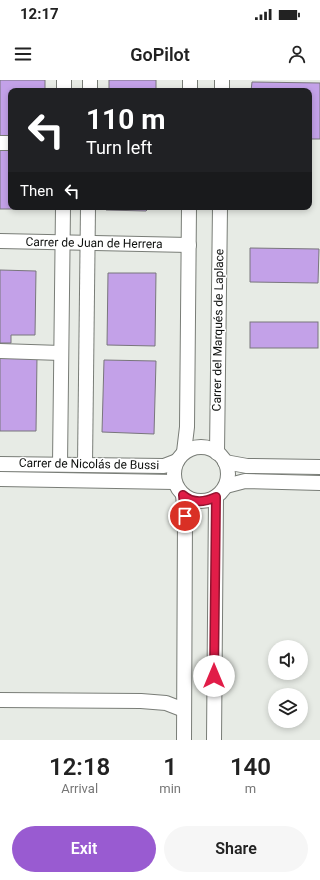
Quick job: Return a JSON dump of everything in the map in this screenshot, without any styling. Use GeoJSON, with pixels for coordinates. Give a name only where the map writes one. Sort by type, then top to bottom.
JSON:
{"type":"FeatureCollection","features":[{"type":"Feature","properties":{"kind":"street"},"geometry":{"type":"LineString","coordinates":[[60,464],[63,210]]}},
{"type":"Feature","properties":{"kind":"street"},"geometry":{"type":"LineString","coordinates":[[85,464],[88,210]]}},
{"type":"Feature","properties":{"kind":"street"},"geometry":{"type":"LineString","coordinates":[[180,457],[193,448],[201,446],[214,450],[221,457],[228,475],[226,486],[216,497],[208,501],[198,502],[183,495],[178,490],[174,482],[173,472],[180,457],[187,427],[189,210]]}},
{"type":"Feature","properties":{"kind":"street","name":"Carrer del Marqués de Laplace"},"geometry":{"type":"LineString","coordinates":[[220,210],[221,457]]}},
{"type":"Feature","properties":{"kind":"street","name":"Carrer de Juan de Herrera"},"geometry":{"type":"LineString","coordinates":[[0,241],[189,245]]}},
{"type":"Feature","properties":{"kind":"street"},"geometry":{"type":"LineString","coordinates":[[0,351],[61,353]]}},
{"type":"Feature","properties":{"kind":"street","name":"Carrer de Nicolás de Bussi"},"geometry":{"type":"LineString","coordinates":[[0,464],[164,466],[180,457]]}},
{"type":"Feature","properties":{"kind":"street"},"geometry":{"type":"LineString","coordinates":[[221,457],[247,466],[320,467]]}},
{"type":"Feature","properties":{"kind":"street","name":"Carrer de Nicolás de Bussi"},"geometry":{"type":"LineString","coordinates":[[0,479],[174,482]]}},
{"type":"Feature","properties":{"kind":"street"},"geometry":{"type":"LineString","coordinates":[[226,486],[246,482],[320,483]]}},
{"type":"Feature","properties":{"kind":"street"},"geometry":{"type":"LineString","coordinates":[[183,495],[185,516],[184,740]]}},
{"type":"Feature","properties":{"kind":"street"},"geometry":{"type":"LineString","coordinates":[[214,740],[216,497]]}},
{"type":"Feature","properties":{"kind":"street"},"geometry":{"type":"LineString","coordinates":[[0,700],[141,701],[166,703],[184,710]]}},
{"type":"Feature","properties":{"kind":"building"},"geometry":{"type":"Polygon","coordinates":[[[0,80],[45,80],[45,88],[8,88],[8,140],[0,140],[0,80]]]}},
{"type":"Feature","properties":{"kind":"building"},"geometry":{"type":"Polygon","coordinates":[[[109,80],[156,80],[156,88],[109,88],[109,80]]]}},
{"type":"Feature","properties":{"kind":"building"},"geometry":{"type":"Polygon","coordinates":[[[252,82],[320,83],[320,139],[312,139],[312,88],[251,88],[252,82]]]}},
{"type":"Feature","properties":{"kind":"building"},"geometry":{"type":"Polygon","coordinates":[[[0,149],[8,149],[8,209],[0,209],[0,149]]]}},
{"type":"Feature","properties":{"kind":"building"},"geometry":{"type":"Polygon","coordinates":[[[106,210],[147,210],[146,211],[106,210]]]}},
{"type":"Feature","properties":{"kind":"building"},"geometry":{"type":"Polygon","coordinates":[[[250,248],[319,249],[318,283],[250,282],[250,248]]]}},
{"type":"Feature","properties":{"kind":"building"},"geometry":{"type":"Polygon","coordinates":[[[0,270],[36,271],[35,335],[11,335],[11,343],[0,343],[0,270]]]}},
{"type":"Feature","properties":{"kind":"building"},"geometry":{"type":"Polygon","coordinates":[[[108,273],[156,273],[155,346],[107,345],[108,273]]]}},
{"type":"Feature","properties":{"kind":"building"},"geometry":{"type":"Polygon","coordinates":[[[250,322],[318,322],[318,348],[250,348],[250,322]]]}},
{"type":"Feature","properties":{"kind":"building"},"geometry":{"type":"Polygon","coordinates":[[[0,357],[37,357],[36,431],[0,431],[0,357]]]}},
{"type":"Feature","properties":{"kind":"building"},"geometry":{"type":"Polygon","coordinates":[[[104,360],[156,361],[154,434],[102,432],[104,360]]]}},
{"type":"Feature","properties":{"kind":"route"},"geometry":{"type":"LineString","coordinates":[[185,516],[183,495],[198,502],[208,501],[216,497],[214,676]]}}]}
